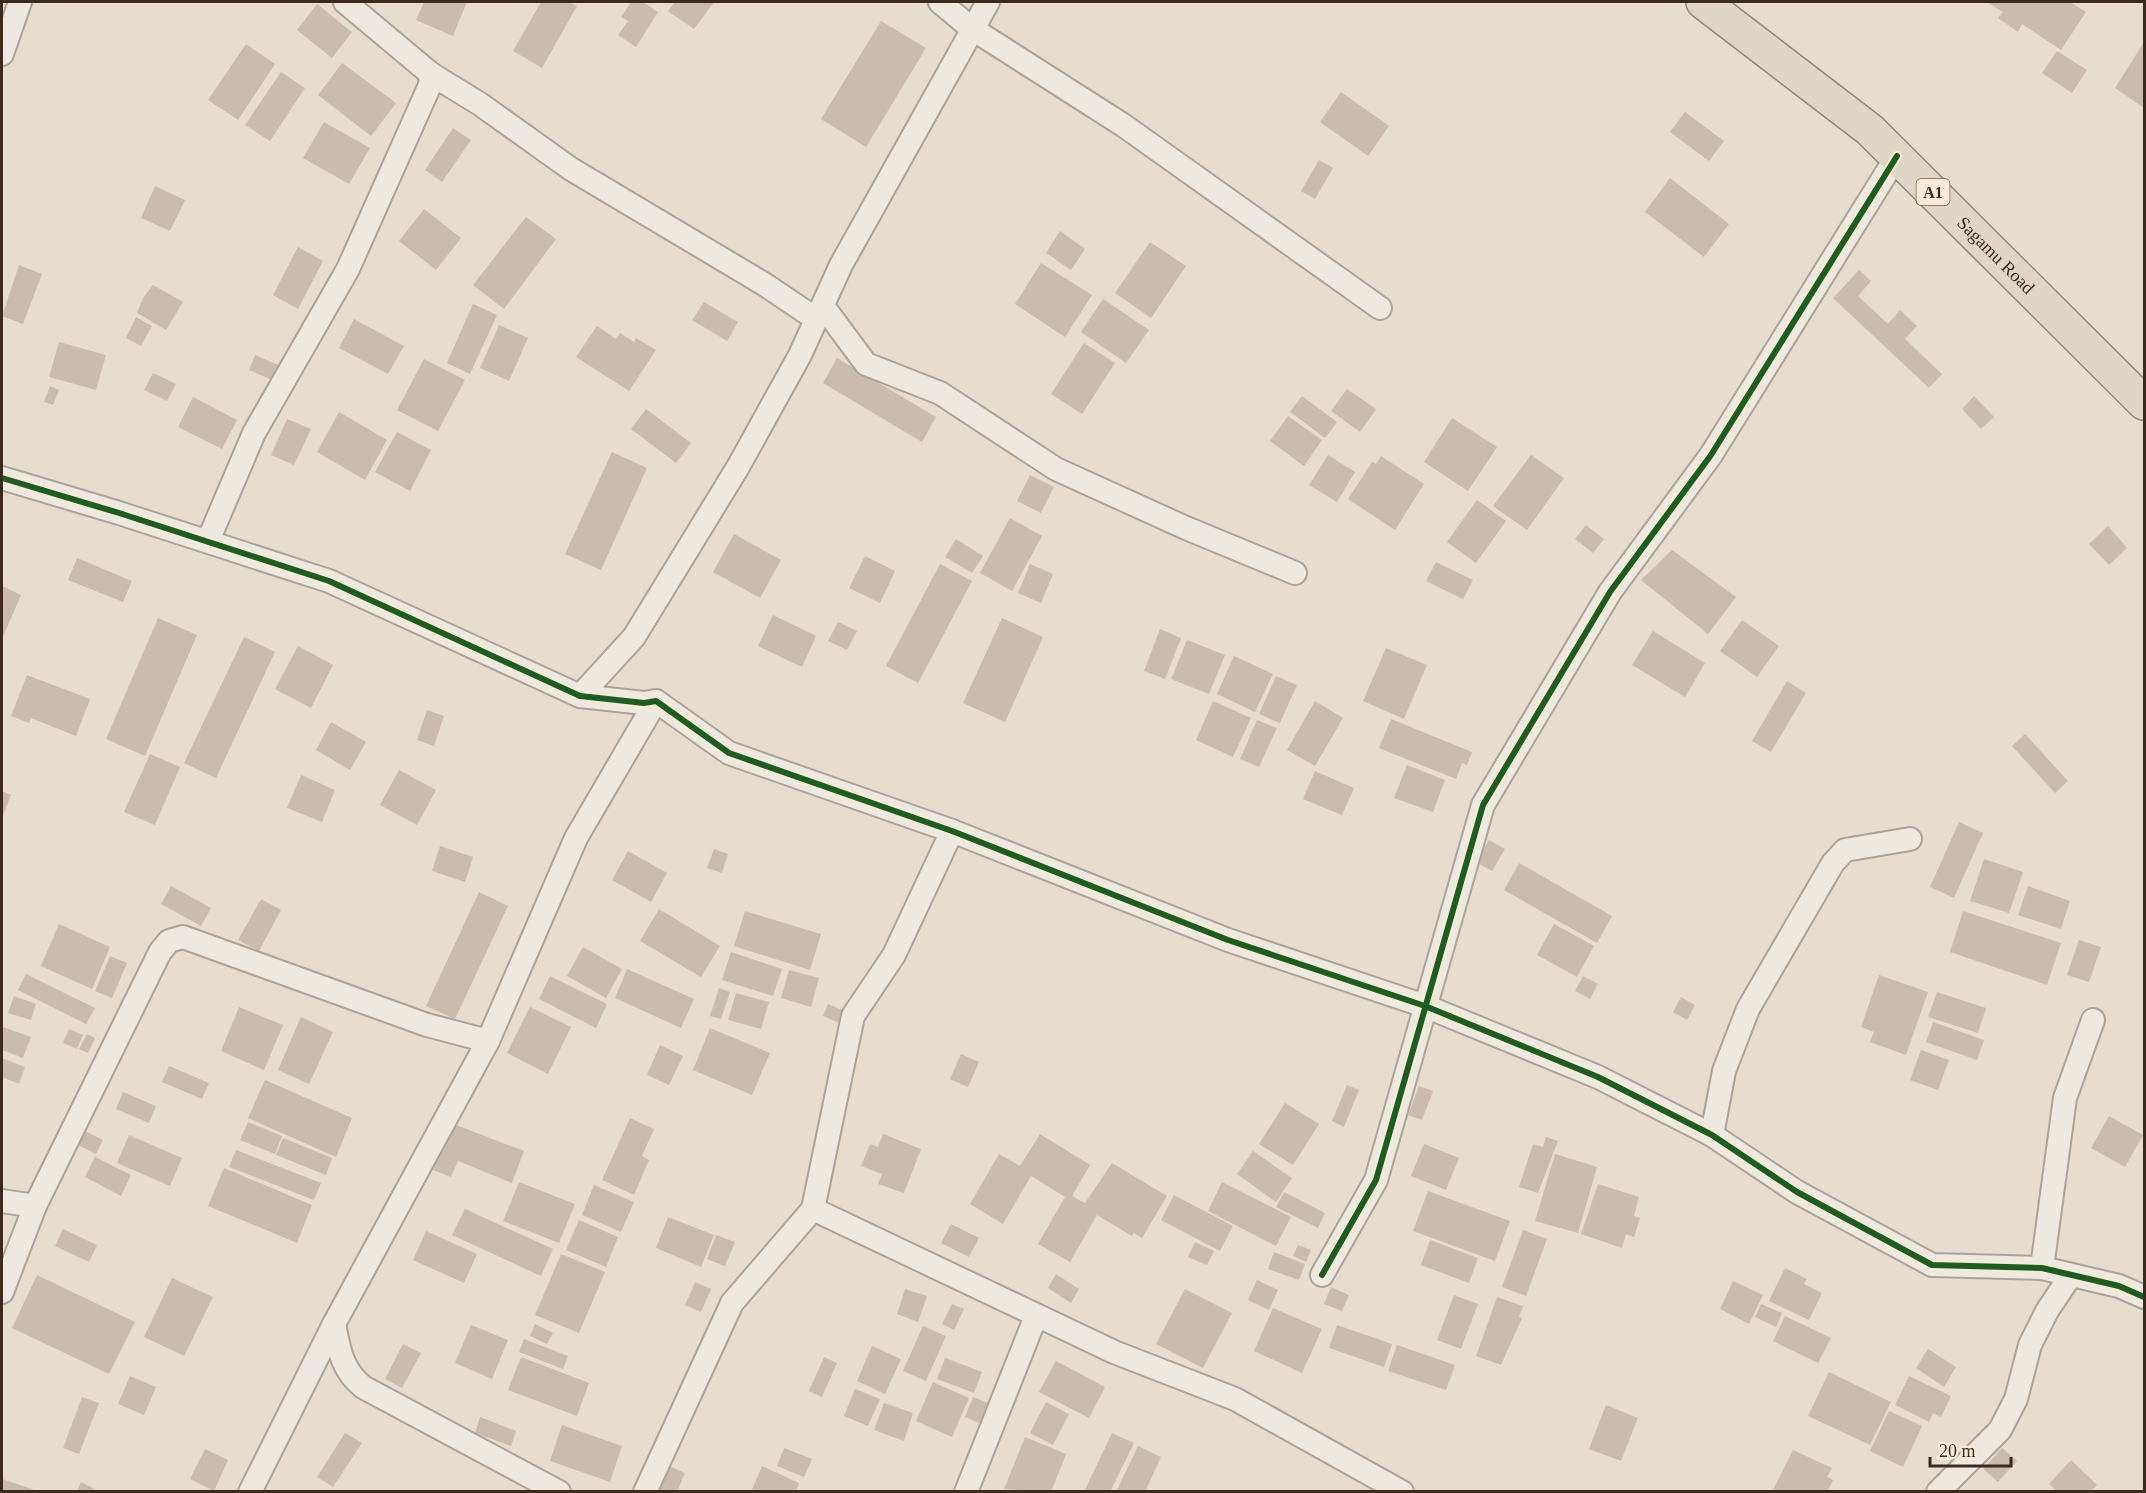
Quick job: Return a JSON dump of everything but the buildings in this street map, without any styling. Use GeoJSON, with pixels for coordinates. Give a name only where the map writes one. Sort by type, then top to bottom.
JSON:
{"type":"FeatureCollection","features":[{"type":"Feature","properties":{"kind":"highway","name":"Sagamu Road"},"geometry":{"type":"LineString","coordinates":[[1703,2],[1870,130],[2145,403]]}},
{"type":"Feature","properties":{"kind":"street"},"geometry":{"type":"LineString","coordinates":[[2,54],[20,2]]}},
{"type":"Feature","properties":{"kind":"street"},"geometry":{"type":"LineString","coordinates":[[345,2],[431,74],[480,104],[571,169],[764,284],[820,313],[866,364],[940,393],[1056,469],[1186,528],[1295,573]]}},
{"type":"Feature","properties":{"kind":"street"},"geometry":{"type":"LineString","coordinates":[[940,2],[971,28],[1123,125],[1380,308]]}},
{"type":"Feature","properties":{"kind":"street"},"geometry":{"type":"LineString","coordinates":[[580,696],[640,627],[738,468],[800,355],[842,265],[971,28],[988,2]]}},
{"type":"Feature","properties":{"kind":"street"},"geometry":{"type":"LineString","coordinates":[[208,541],[254,433],[348,269],[430,85],[431,74]]}},
{"type":"Feature","properties":{"kind":"street"},"geometry":{"type":"LineString","coordinates":[[1322,1275],[1376,1180],[1403,1093],[1425,1006],[1484,805],[1610,592],[1711,455],[1897,156]]}},
{"type":"Feature","properties":{"kind":"street"},"geometry":{"type":"LineString","coordinates":[[2,478],[329,581],[580,696],[644,703],[656,701],[729,753],[952,831],[1228,940],[1425,1006],[1598,1077],[1712,1135],[1797,1192],[1932,1265],[2042,1268],[2119,1286],[2145,1297]]}},
{"type":"Feature","properties":{"kind":"street"},"geometry":{"type":"LineString","coordinates":[[250,1491],[334,1324],[488,1041],[576,838],[656,701]]}},
{"type":"Feature","properties":{"kind":"street"},"geometry":{"type":"LineString","coordinates":[[645,1491],[732,1303],[813,1209],[853,1016],[894,955],[952,831]]}},
{"type":"Feature","properties":{"kind":"street"},"geometry":{"type":"LineString","coordinates":[[1712,1135],[1724,1071],[1748,1009],[1833,862],[1845,850],[1910,839]]}},
{"type":"Feature","properties":{"kind":"street"},"geometry":{"type":"LineString","coordinates":[[2,1292],[35,1206],[159,952],[169,940],[183,938],[427,1025],[488,1041]]}},
{"type":"Feature","properties":{"kind":"street"},"geometry":{"type":"LineString","coordinates":[[2042,1268],[2065,1098],[2093,1020]]}},
{"type":"Feature","properties":{"kind":"street"},"geometry":{"type":"LineString","coordinates":[[2,1201],[35,1206]]}},
{"type":"Feature","properties":{"kind":"street"},"geometry":{"type":"LineString","coordinates":[[813,1209],[1114,1352],[1235,1399],[1401,1491]]}},
{"type":"Feature","properties":{"kind":"street"},"geometry":{"type":"LineString","coordinates":[[1938,1491],[2000,1430],[2016,1399],[2031,1345],[2047,1311],[2071,1275]]}},
{"type":"Feature","properties":{"kind":"street"},"geometry":{"type":"LineString","coordinates":[[966,1491],[1036,1316]]}},
{"type":"Feature","properties":{"kind":"street"},"geometry":{"type":"LineString","coordinates":[[334,1324],[342,1363],[349,1376],[363,1387],[559,1491]]}},
{"type":"Feature","properties":{"kind":"cycle path"},"geometry":{"type":"LineString","coordinates":[[1322,1275],[1376,1180],[1483,805],[1610,592],[1711,455],[1897,156]]}},
{"type":"Feature","properties":{"kind":"cycle path"},"geometry":{"type":"LineString","coordinates":[[2,478],[329,581],[580,696],[644,703],[656,701],[729,753],[952,831],[1228,940],[1425,1006],[1598,1077],[1712,1135],[1797,1192],[1932,1265],[2042,1268],[2119,1286],[2144,1297]]}}]}
